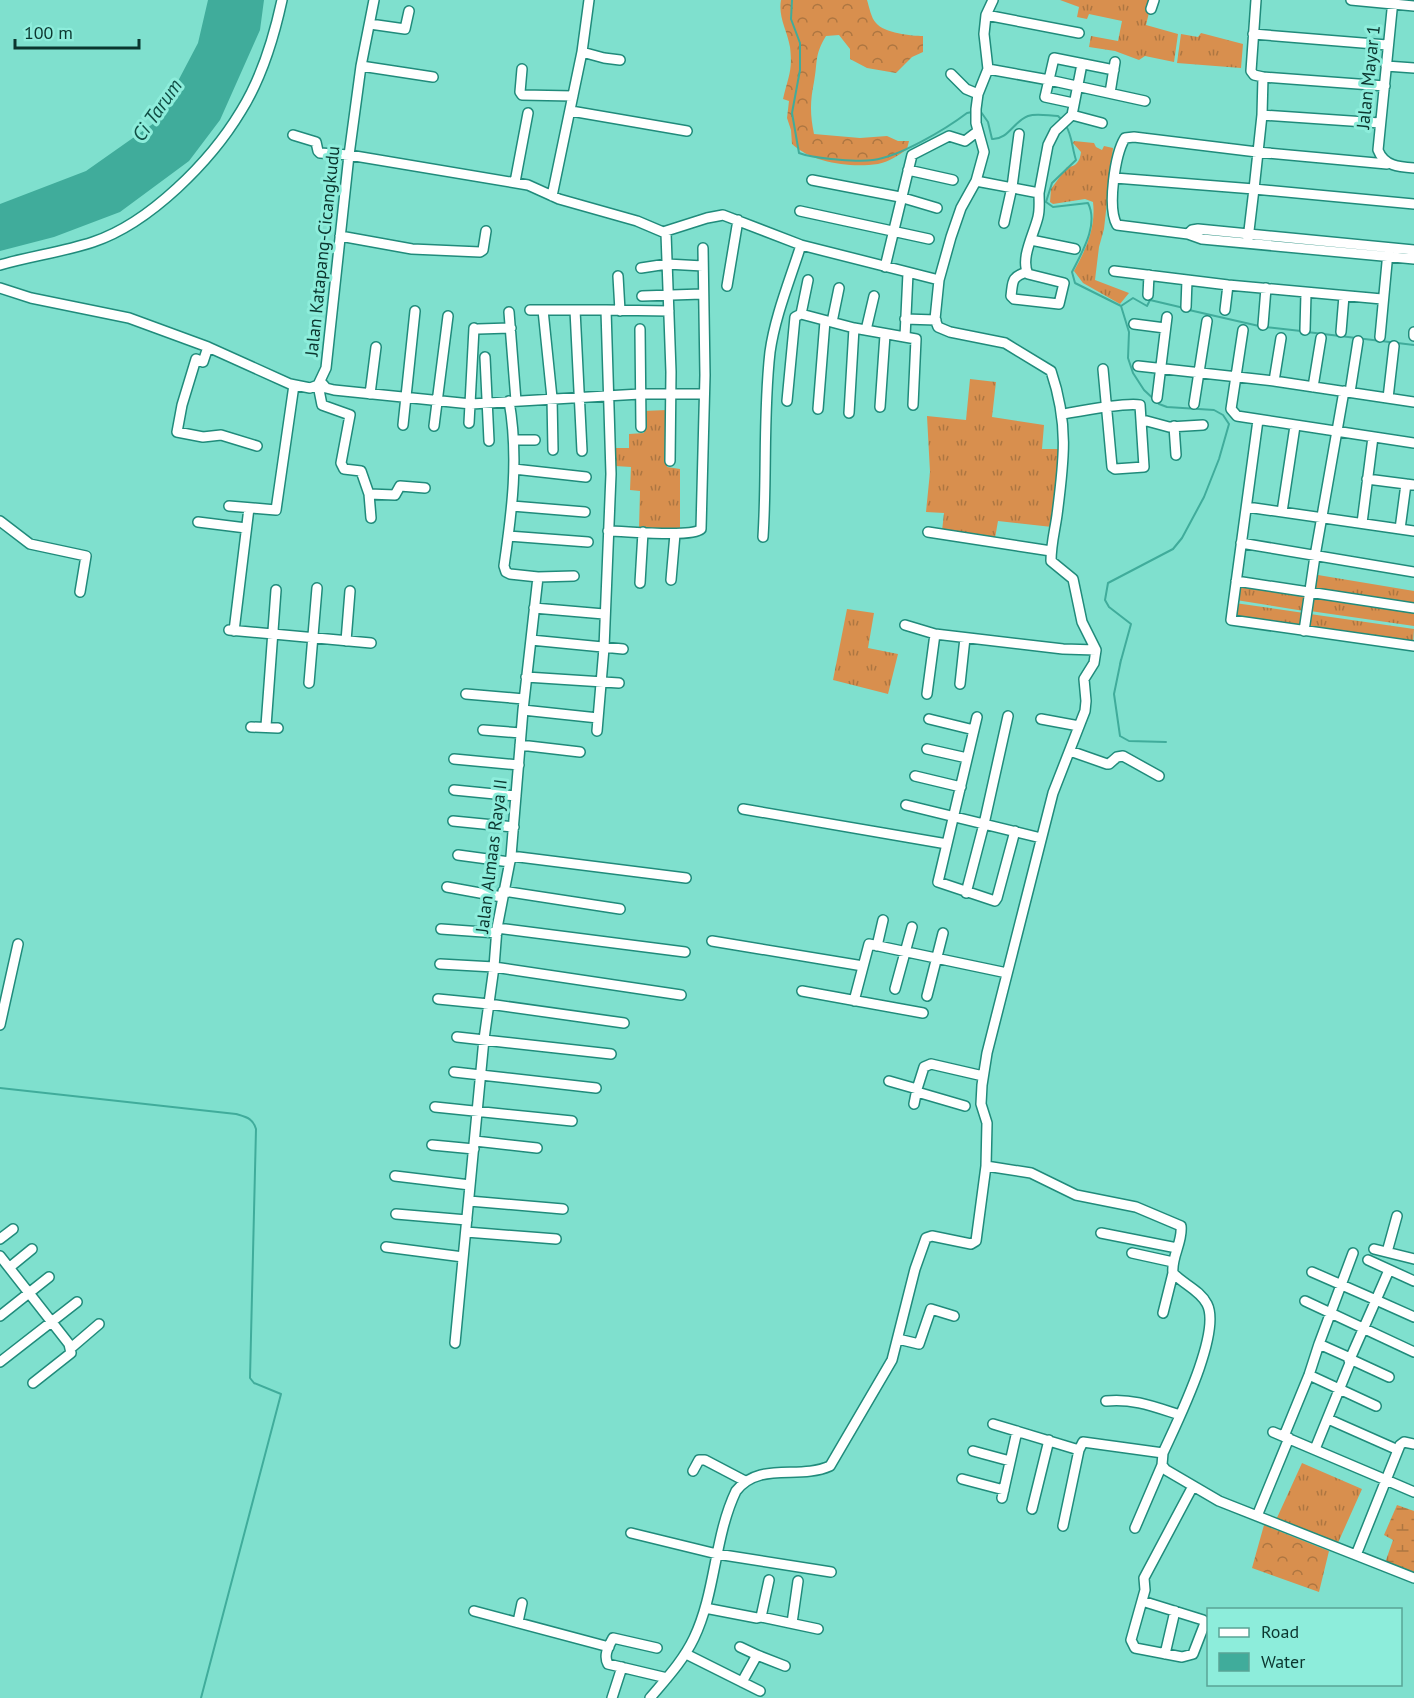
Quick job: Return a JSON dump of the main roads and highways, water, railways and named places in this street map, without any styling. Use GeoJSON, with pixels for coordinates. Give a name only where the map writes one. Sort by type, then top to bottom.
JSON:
{"type":"FeatureCollection","features":[{"type":"Feature","properties":{"kind":"water"},"geometry":{"type":"Polygon","coordinates":[[[208,0],[264,0],[260,30],[220,120],[189,161],[120,212],[54,237],[0,251],[0,204],[86,171],[157,121],[198,43],[208,0]]]}},
{"type":"Feature","properties":{"kind":"waterway"},"geometry":{"type":"LineString","coordinates":[[792,0],[791,19],[800,43],[800,70],[792,113],[799,153],[819,158],[852,161],[884,158],[922,141],[972,112]]}},
{"type":"Feature","properties":{"kind":"waterway"},"geometry":{"type":"LineString","coordinates":[[978,112],[981,112],[988,122],[992,139],[1002,137],[1028,116],[1058,116],[1063,121]]}},
{"type":"Feature","properties":{"kind":"waterway"},"geometry":{"type":"LineString","coordinates":[[1066,126],[1076,160],[1052,183],[1046,202],[1053,207],[1088,203],[1091,211],[1092,220],[1088,238],[1072,272],[1075,283],[1121,306],[1129,332],[1128,358],[1133,373],[1144,390],[1159,404],[1167,407],[1214,410],[1223,415],[1229,424],[1219,459],[1204,497],[1182,538],[1173,549],[1108,583],[1105,600],[1109,607],[1131,624],[1114,694],[1120,736],[1129,741],[1166,742]]}},
{"type":"Feature","properties":{"kind":"waterway"},"geometry":{"type":"LineString","coordinates":[[1121,306],[1133,298],[1147,306],[1150,300],[1184,308]]}},
{"type":"Feature","properties":{"kind":"waterway"},"geometry":{"type":"LineString","coordinates":[[1189,310],[1259,326]]}},
{"type":"Feature","properties":{"kind":"waterway"},"geometry":{"type":"LineString","coordinates":[[1265,327],[1301,331]]}},
{"type":"Feature","properties":{"kind":"waterway"},"geometry":{"type":"LineString","coordinates":[[1307,332],[1414,345]]}},
{"type":"Feature","properties":{"kind":"waterway"},"geometry":{"type":"LineString","coordinates":[[0,1088],[236,1114],[246,1117],[255,1125],[250,1378],[254,1383],[281,1394],[201,1698]]}},
{"type":"Feature","properties":{"kind":"water label","name":"Ci Tarum"},"geometry":{"type":"Point","coordinates":[157,110]}}]}
